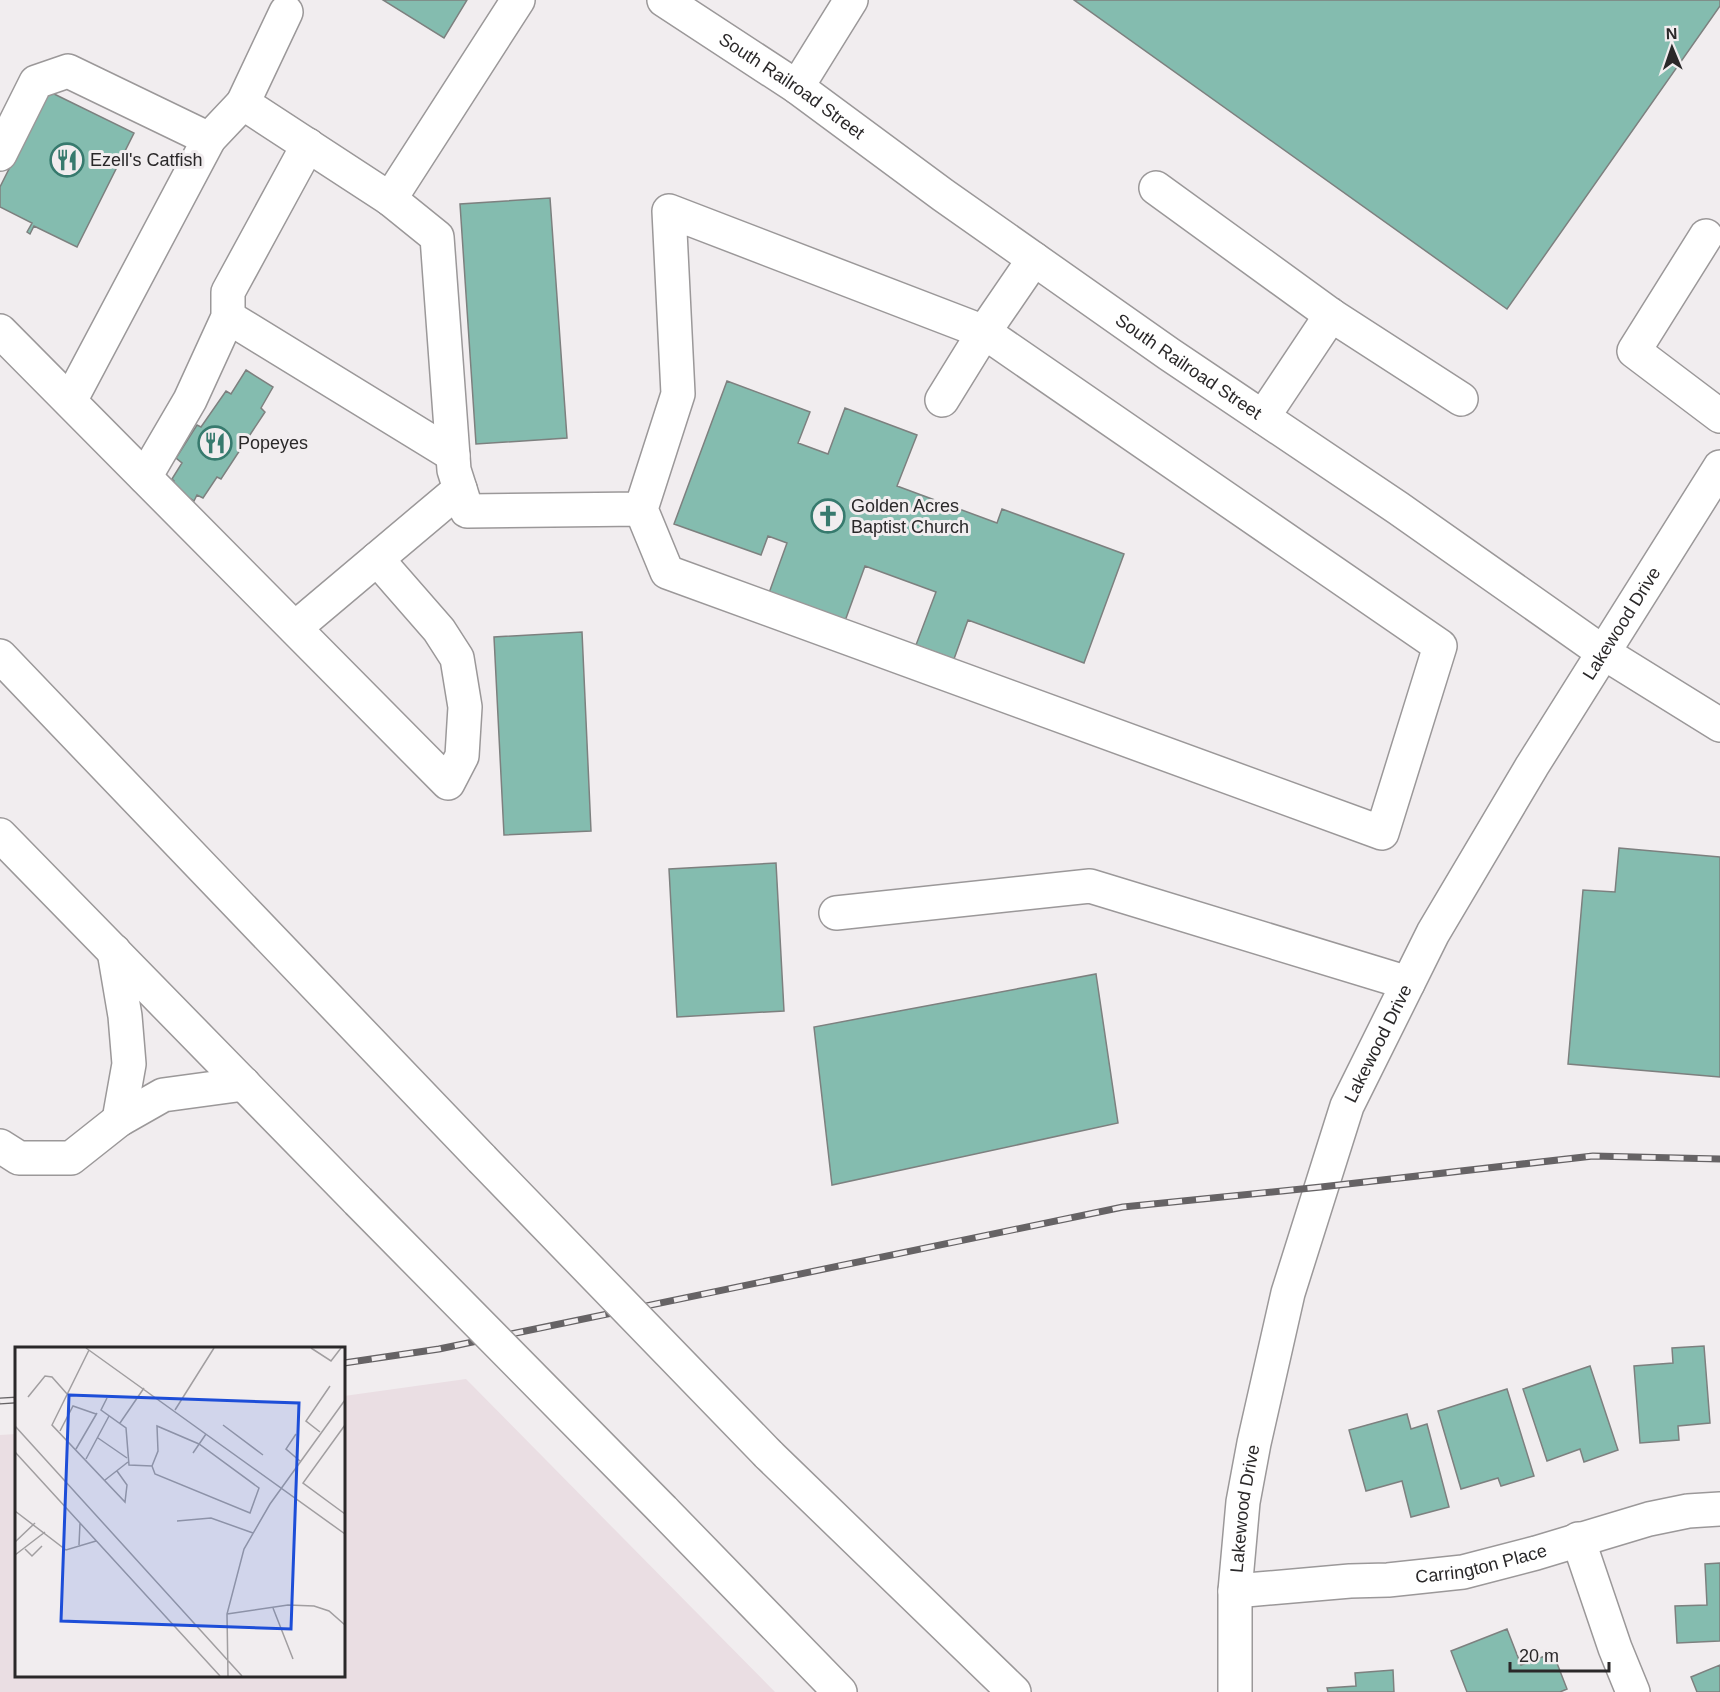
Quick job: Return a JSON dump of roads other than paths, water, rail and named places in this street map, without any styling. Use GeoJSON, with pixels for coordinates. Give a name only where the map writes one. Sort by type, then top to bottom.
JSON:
{"type":"FeatureCollection","features":[{"type":"Feature","properties":{"kind":"main road"},"geometry":{"type":"LineString","coordinates":[[390,199],[518,0]]}},
{"type":"Feature","properties":{"kind":"main road","name":"South Railroad Street"},"geometry":{"type":"LineString","coordinates":[[664,0],[797,87],[943,195],[1169,354],[1407,514],[1604,653],[1720,725]]}},
{"type":"Feature","properties":{"kind":"main road"},"geometry":{"type":"LineString","coordinates":[[797,87],[851,0]]}},
{"type":"Feature","properties":{"kind":"main road"},"geometry":{"type":"LineString","coordinates":[[70,401],[209,139],[243,103],[286,12]]}},
{"type":"Feature","properties":{"kind":"main road"},"geometry":{"type":"LineString","coordinates":[[0,154],[36,82],[68,71],[209,139]]}},
{"type":"Feature","properties":{"kind":"main road"},"geometry":{"type":"LineString","coordinates":[[243,103],[390,199],[437,237],[454,470],[467,511],[641,509]]}},
{"type":"Feature","properties":{"kind":"main road"},"geometry":{"type":"LineString","coordinates":[[145,477],[190,399],[228,317],[228,292],[308,145]]}},
{"type":"Feature","properties":{"kind":"main road"},"geometry":{"type":"LineString","coordinates":[[1156,188],[1331,315],[1461,399]]}},
{"type":"Feature","properties":{"kind":"main road"},"geometry":{"type":"LineString","coordinates":[[669,211],[984,332],[1440,646],[1382,833],[667,572],[641,509],[678,394],[669,211]]}},
{"type":"Feature","properties":{"kind":"main road"},"geometry":{"type":"LineString","coordinates":[[1707,236],[1634,351],[1720,416]]}},
{"type":"Feature","properties":{"kind":"main road"},"geometry":{"type":"LineString","coordinates":[[942,400],[984,332],[1034,259]]}},
{"type":"Feature","properties":{"kind":"main road"},"geometry":{"type":"LineString","coordinates":[[1263,417],[1331,315]]}},
{"type":"Feature","properties":{"kind":"main road"},"geometry":{"type":"LineString","coordinates":[[228,317],[453,455]]}},
{"type":"Feature","properties":{"kind":"main road"},"geometry":{"type":"LineString","coordinates":[[0,331],[448,783],[462,756],[465,707],[457,658],[440,630],[377,558]]}},
{"type":"Feature","properties":{"kind":"main road","name":"Lakewood Drive"},"geometry":{"type":"LineString","coordinates":[[1235,1692],[1235,1591],[1243,1502],[1254,1443],[1288,1293],[1347,1106],[1433,933],[1532,766],[1720,467]]}},
{"type":"Feature","properties":{"kind":"main road"},"geometry":{"type":"LineString","coordinates":[[295,628],[460,489]]}},
{"type":"Feature","properties":{"kind":"main road"},"geometry":{"type":"LineString","coordinates":[[0,656],[768,1454],[1014,1692]]}},
{"type":"Feature","properties":{"kind":"main road"},"geometry":{"type":"LineString","coordinates":[[0,835],[840,1692]]}},
{"type":"Feature","properties":{"kind":"main road"},"geometry":{"type":"LineString","coordinates":[[836,913],[1090,886],[1408,982]]}},
{"type":"Feature","properties":{"kind":"main road"},"geometry":{"type":"LineString","coordinates":[[114,951],[125,1016],[129,1064],[119,1120]]}},
{"type":"Feature","properties":{"kind":"main road"},"geometry":{"type":"LineString","coordinates":[[0,1146],[19,1158],[71,1158],[119,1120],[164,1095],[244,1084]]}},
{"type":"Feature","properties":{"kind":"main road","name":"Carrington Place"},"geometry":{"type":"LineString","coordinates":[[1235,1591],[1463,1572],[1649,1519],[1688,1511],[1720,1509]]}},
{"type":"Feature","properties":{"kind":"main road"},"geometry":{"type":"LineString","coordinates":[[1578,1539],[1633,1692]]}},
{"type":"Feature","properties":{"kind":"railway"},"geometry":{"type":"LineString","coordinates":[[345,1363],[439,1349],[1123,1207],[1593,1156],[1720,1159]]}},
{"type":"Feature","properties":{"kind":"railway"},"geometry":{"type":"LineString","coordinates":[[0,1401],[15,1400]]}},
{"type":"Feature","properties":{"kind":"place","name":"Ezell's Catfish"},"geometry":{"type":"Point","coordinates":[67,160]}},
{"type":"Feature","properties":{"kind":"place","name":"Popeyes"},"geometry":{"type":"Point","coordinates":[215,443]}},
{"type":"Feature","properties":{"kind":"place","name":"Golden Acres Baptist Church"},"geometry":{"type":"Point","coordinates":[828,516]}}]}
